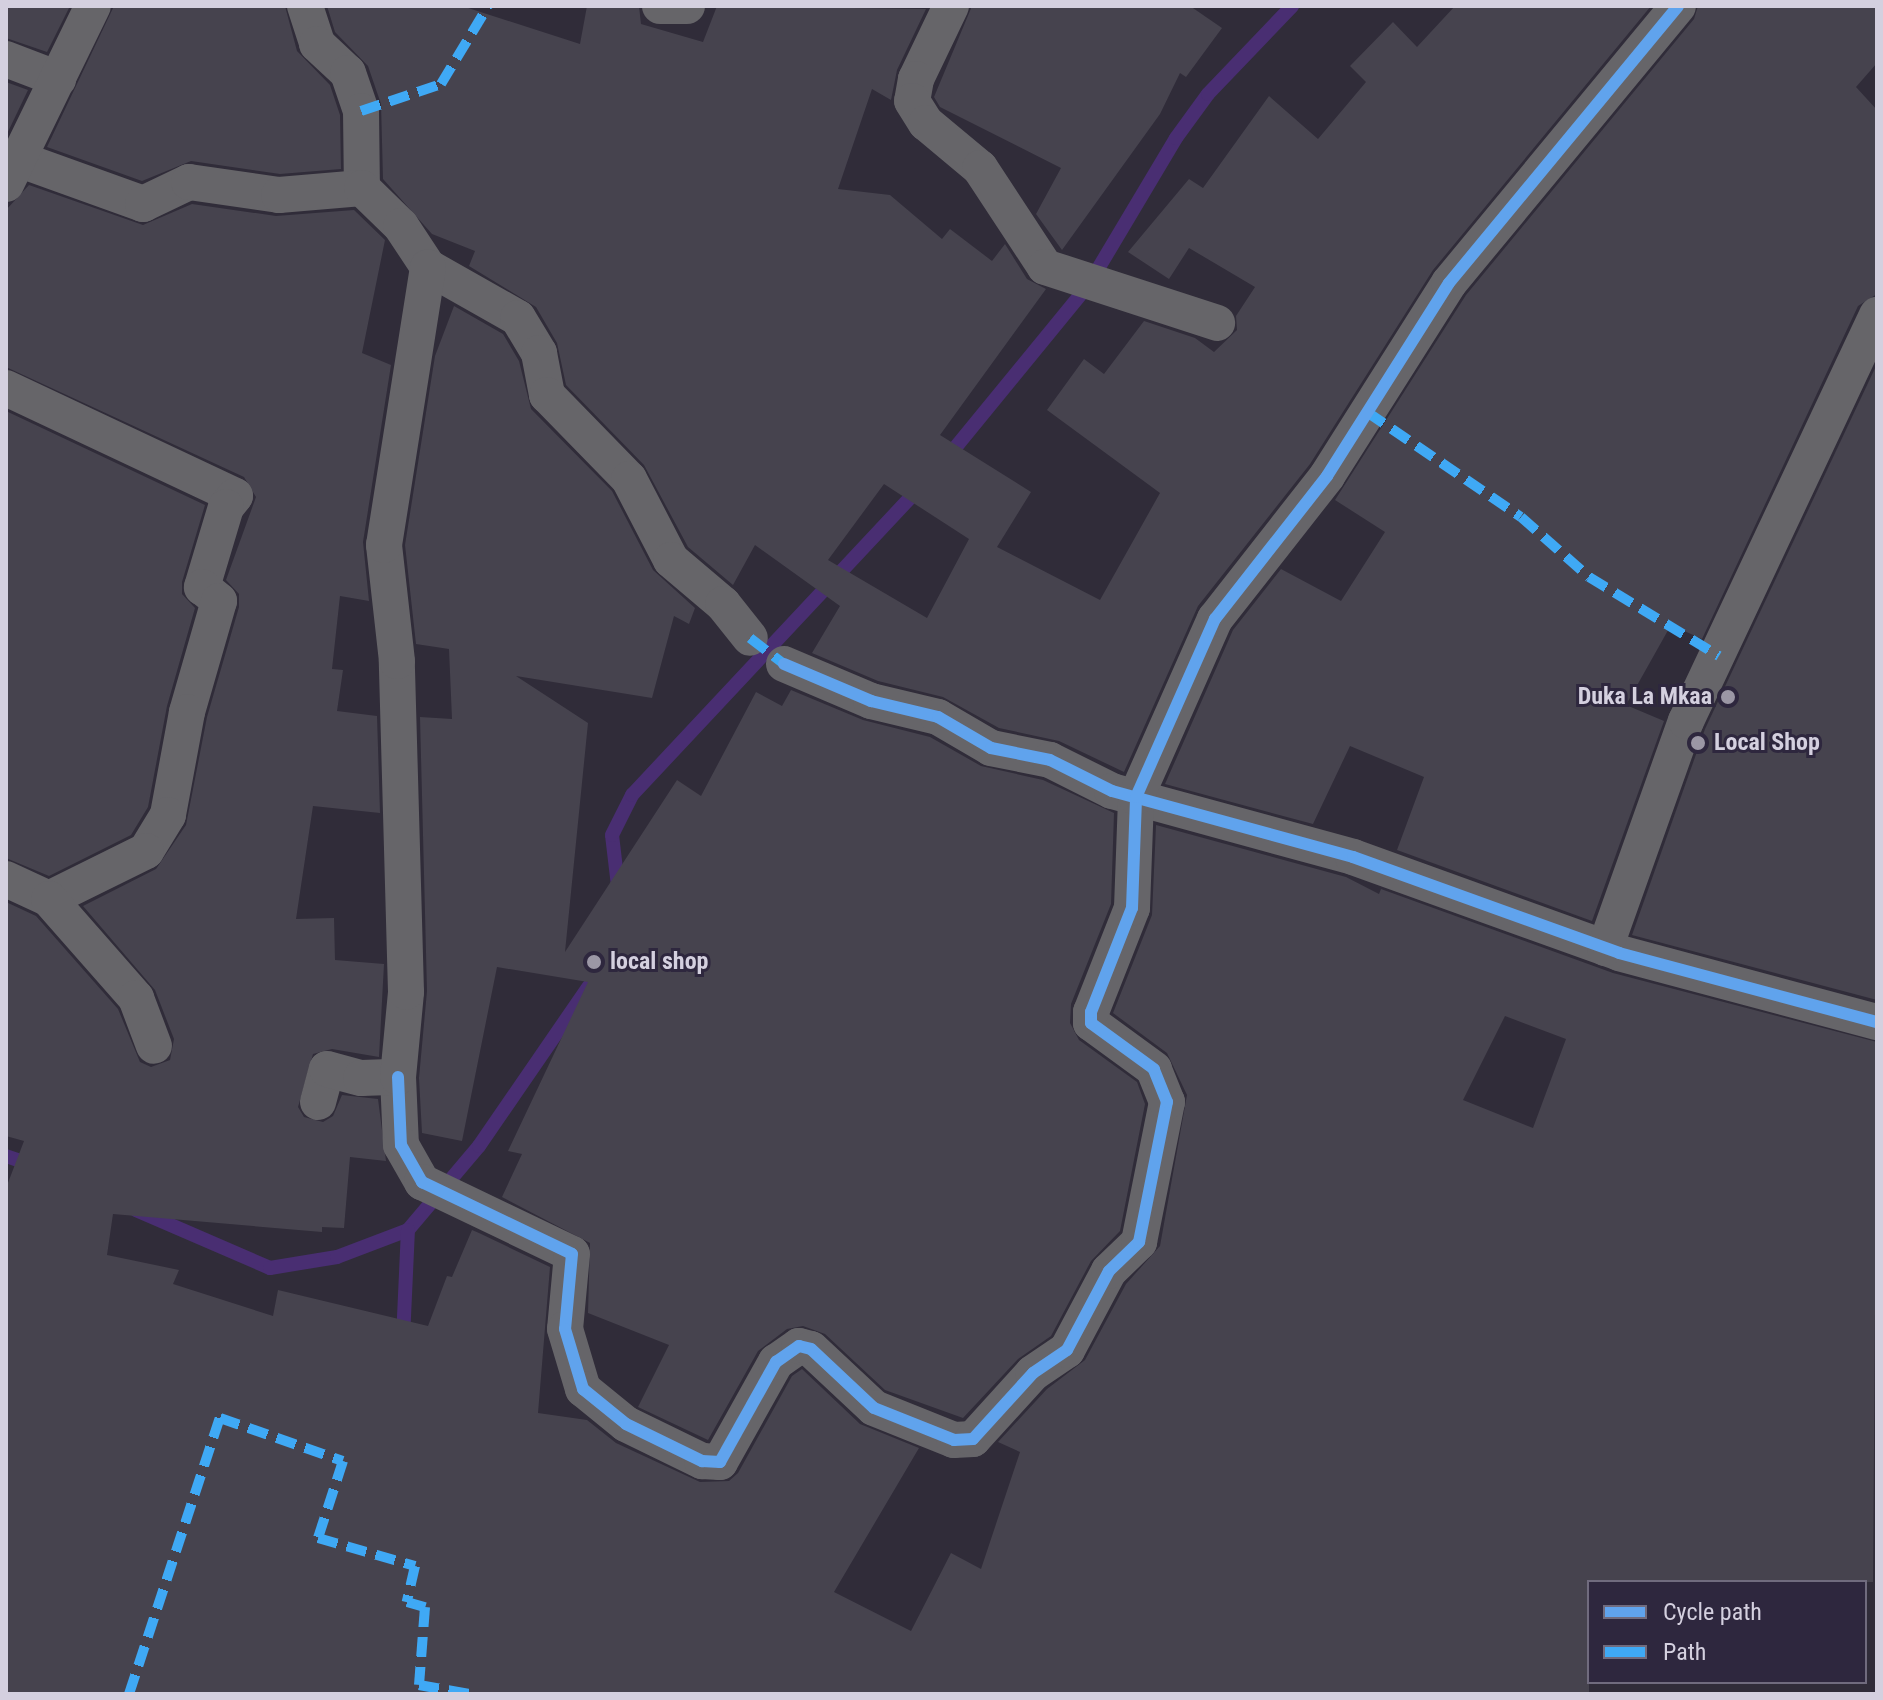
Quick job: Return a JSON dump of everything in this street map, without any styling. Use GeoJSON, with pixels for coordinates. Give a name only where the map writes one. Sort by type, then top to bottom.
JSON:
{"type":"FeatureCollection","features":[{"type":"Feature","properties":{"kind":"street"},"geometry":{"type":"LineString","coordinates":[[93,6],[14,172],[143,204],[189,182],[279,195],[362,188]]}},
{"type":"Feature","properties":{"kind":"street"},"geometry":{"type":"LineString","coordinates":[[305,6],[317,44],[348,73],[361,111],[362,188],[401,226],[428,267],[518,318],[539,353],[547,395],[629,479],[671,560],[723,604],[750,638]]}},
{"type":"Feature","properties":{"kind":"street"},"geometry":{"type":"LineString","coordinates":[[660,6],[687,6]]}},
{"type":"Feature","properties":{"kind":"street"},"geometry":{"type":"LineString","coordinates":[[951,6],[916,79],[912,101],[926,123],[980,168],[1045,267],[1217,323]]}},
{"type":"Feature","properties":{"kind":"street"},"geometry":{"type":"LineString","coordinates":[[428,267],[384,545],[397,661],[406,992],[398,1077],[401,1145],[422,1182],[572,1254],[565,1329],[583,1389],[626,1424],[702,1461],[720,1462],[776,1362],[799,1346],[811,1349],[874,1408],[954,1440],[973,1439],[1033,1373],[1067,1350],[1109,1271],[1139,1242],[1167,1102],[1154,1069],[1091,1023],[1091,1012],[1132,908],[1136,797],[1215,619],[1327,476],[1449,283],[1678,6]]}},
{"type":"Feature","properties":{"kind":"street"},"geometry":{"type":"LineString","coordinates":[[6,59],[58,79]]}},
{"type":"Feature","properties":{"kind":"street"},"geometry":{"type":"LineString","coordinates":[[1605,948],[1686,721],[1877,315]]}},
{"type":"Feature","properties":{"kind":"street"},"geometry":{"type":"LineString","coordinates":[[6,388],[235,496],[226,507],[202,587],[219,601],[187,712],[168,815],[146,851],[49,899]]}},
{"type":"Feature","properties":{"kind":"street"},"geometry":{"type":"LineString","coordinates":[[784,664],[871,701],[938,717],[991,748],[1050,760],[1136,797],[1353,857],[1605,948],[1877,1022]]}},
{"type":"Feature","properties":{"kind":"street"},"geometry":{"type":"LineString","coordinates":[[6,879],[49,899],[136,998],[154,1046]]}},
{"type":"Feature","properties":{"kind":"street"},"geometry":{"type":"LineString","coordinates":[[318,1102],[327,1069],[361,1078],[398,1077]]}},
{"type":"Feature","properties":{"kind":"building"},"geometry":{"type":"Polygon","coordinates":[[[6,6],[70,6],[47,52],[6,38],[6,6]]]}},
{"type":"Feature","properties":{"kind":"building"},"geometry":{"type":"Polygon","coordinates":[[[114,6],[285,6],[297,51],[330,85],[340,115],[341,169],[280,174],[191,161],[142,181],[47,147],[114,6]]]}},
{"type":"Feature","properties":{"kind":"building"},"geometry":{"type":"Polygon","coordinates":[[[327,6],[462,6],[580,44],[587,6],[639,6],[641,24],[703,42],[717,6],[926,9],[897,70],[891,100],[872,89],[838,189],[890,195],[942,239],[950,229],[992,261],[1005,244],[1027,279],[1046,289],[940,435],[1031,492],[997,547],[1100,600],[1160,493],[1047,410],[1084,359],[1104,374],[1144,321],[1195,338],[1214,352],[1237,330],[1236,316],[1255,287],[1189,248],[1169,279],[1128,252],[1189,179],[1203,188],[1269,96],[1318,139],[1366,82],[1350,66],[1393,22],[1417,47],[1455,6],[1651,6],[1433,270],[1310,464],[1198,606],[1124,772],[1059,741],[999,728],[943,697],[878,681],[812,653],[840,606],[755,545],[733,585],[688,547],[644,465],[566,385],[557,343],[536,307],[469,266],[475,251],[432,234],[383,179],[381,104],[368,66],[335,32],[327,6]],[[884,484],[828,560],[927,618],[969,539],[884,484]]]}},
{"type":"Feature","properties":{"kind":"building"},"geometry":{"type":"Polygon","coordinates":[[[972,6],[1190,6],[1222,28],[1186,77],[1180,73],[1160,114],[1062,250],[1036,214],[1061,168],[940,107],[934,97],[972,6]]]}},
{"type":"Feature","properties":{"kind":"building"},"geometry":{"type":"Polygon","coordinates":[[[1698,6],[1877,6],[1877,63],[1856,87],[1877,110],[1877,294],[1858,306],[1702,639],[1671,625],[1626,705],[1664,721],[1592,921],[1397,850],[1424,777],[1350,746],[1313,824],[1165,784],[1233,630],[1281,569],[1341,601],[1385,532],[1335,500],[1466,295],[1694,19],[1698,6]]]}},
{"type":"Feature","properties":{"kind":"building"},"geometry":{"type":"Polygon","coordinates":[[[6,82],[28,90],[6,136],[6,82]]]}},
{"type":"Feature","properties":{"kind":"building"},"geometry":{"type":"Polygon","coordinates":[[[29,185],[143,225],[192,204],[276,216],[354,210],[385,240],[362,353],[391,365],[363,542],[369,601],[340,596],[332,669],[343,670],[337,711],[377,716],[380,813],[313,806],[296,919],[334,918],[335,960],[384,964],[379,1057],[332,1049],[313,1054],[298,1107],[304,1117],[323,1122],[333,1116],[342,1095],[378,1099],[386,1161],[350,1157],[344,1228],[322,1227],[322,1232],[113,1214],[107,1255],[179,1270],[173,1284],[273,1316],[278,1290],[428,1326],[447,1276],[452,1277],[472,1230],[550,1267],[538,1413],[587,1420],[616,1443],[700,1482],[729,1481],[738,1473],[792,1376],[802,1369],[860,1424],[919,1448],[834,1592],[911,1631],[951,1553],[981,1569],[1020,1452],[998,1442],[1047,1389],[1085,1360],[1126,1284],[1160,1246],[1187,1095],[1167,1053],[1113,1013],[1152,915],[1156,825],[1346,877],[1379,894],[1381,889],[1613,973],[1877,1042],[1873,1582],[1587,1580],[1589,1694],[6,1694],[6,1188],[24,1141],[6,1136],[6,902],[36,916],[118,1009],[140,1062],[151,1067],[170,1060],[174,1039],[155,990],[83,906],[156,869],[186,825],[207,717],[239,607],[239,594],[226,580],[256,497],[244,477],[6,367],[6,210],[29,185]],[[1505,1016],[1463,1100],[1533,1128],[1566,1039],[1505,1016]]]}},
{"type":"Feature","properties":{"kind":"building"},"geometry":{"type":"Polygon","coordinates":[[[454,306],[503,334],[519,361],[531,409],[612,491],[653,570],[695,608],[689,624],[674,616],[652,698],[516,676],[588,723],[565,952],[677,780],[701,796],[756,692],[782,706],[791,690],[863,720],[930,737],[981,766],[1043,780],[1114,813],[1111,904],[1071,1004],[1070,1023],[1079,1040],[1137,1082],[1145,1104],[1120,1231],[1091,1261],[1051,1336],[1018,1359],[963,1418],[885,1390],[825,1334],[803,1326],[787,1329],[758,1351],[708,1440],[638,1407],[669,1345],[588,1313],[590,1243],[502,1197],[522,1154],[508,1151],[588,982],[497,967],[462,1141],[422,1133],[419,1078],[427,991],[420,717],[452,719],[449,649],[416,644],[405,545],[435,356],[454,306]]]}},
{"type":"Feature","properties":{"kind":"building"},"geometry":{"type":"Polygon","coordinates":[[[1877,364],[1877,1000],[1632,935],[1705,729],[1877,364]]]}},
{"type":"Feature","properties":{"kind":"building"},"geometry":{"type":"Polygon","coordinates":[[[6,411],[205,505],[182,582],[182,594],[195,608],[167,706],[148,807],[131,835],[49,876],[6,858],[6,411]]]}},
{"type":"Feature","properties":{"kind":"waterway"},"geometry":{"type":"LineString","coordinates":[[946,459],[1089,284],[1176,138],[1208,94],[1292,6]]}},
{"type":"Feature","properties":{"kind":"waterway"},"geometry":{"type":"LineString","coordinates":[[618,886],[612,835],[632,795],[921,486]]}},
{"type":"Feature","properties":{"kind":"waterway"},"geometry":{"type":"LineString","coordinates":[[136,1210],[270,1268],[337,1257],[408,1230],[479,1146],[589,986]]}},
{"type":"Feature","properties":{"kind":"waterway"},"geometry":{"type":"LineString","coordinates":[[6,1156],[32,1165]]}},
{"type":"Feature","properties":{"kind":"waterway"},"geometry":{"type":"LineString","coordinates":[[403,1339],[408,1230]]}},
{"type":"Feature","properties":{"kind":"marked path"},"geometry":{"type":"LineString","coordinates":[[361,111],[441,84],[488,6]]}},
{"type":"Feature","properties":{"kind":"marked path"},"geometry":{"type":"LineString","coordinates":[[1367,412],[1521,517],[1589,577],[1719,656]]}},
{"type":"Feature","properties":{"kind":"marked path"},"geometry":{"type":"LineString","coordinates":[[750,638],[784,664]]}},
{"type":"Feature","properties":{"kind":"marked path"},"geometry":{"type":"LineString","coordinates":[[129,1694],[220,1418],[343,1461],[318,1538],[415,1566],[407,1602],[425,1607],[419,1685],[469,1694]]}},
{"type":"Feature","properties":{"kind":"cycle path"},"geometry":{"type":"LineString","coordinates":[[398,1077],[401,1145],[422,1182],[572,1254],[565,1329],[583,1389],[626,1424],[702,1461],[720,1462],[776,1362],[799,1346],[811,1349],[874,1408],[954,1440],[973,1439],[1033,1373],[1067,1350],[1109,1271],[1139,1242],[1167,1102],[1154,1069],[1091,1023],[1091,1012],[1132,908],[1136,797],[1215,619],[1327,476],[1449,283],[1678,6]]}},
{"type":"Feature","properties":{"kind":"cycle path"},"geometry":{"type":"LineString","coordinates":[[784,664],[871,701],[938,717],[991,748],[1050,760],[1112,791],[1353,857],[1619,953],[1877,1022]]}},
{"type":"Feature","properties":{"kind":"place","name":"Duka La Mkaa"},"geometry":{"type":"Point","coordinates":[1728,697]}},
{"type":"Feature","properties":{"kind":"place","name":"Local Shop"},"geometry":{"type":"Point","coordinates":[1698,743]}},
{"type":"Feature","properties":{"kind":"place","name":"local shop"},"geometry":{"type":"Point","coordinates":[594,962]}}]}
